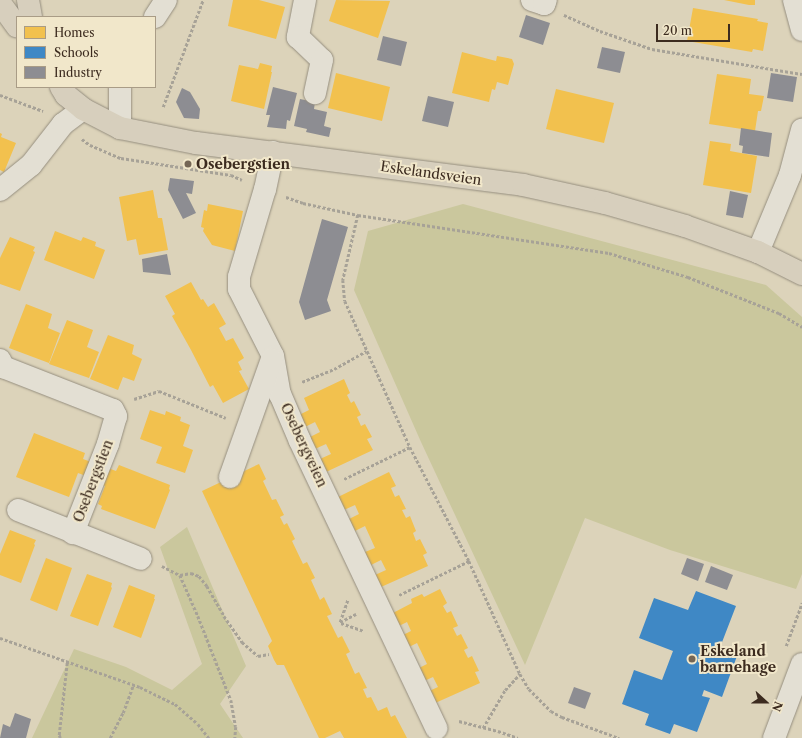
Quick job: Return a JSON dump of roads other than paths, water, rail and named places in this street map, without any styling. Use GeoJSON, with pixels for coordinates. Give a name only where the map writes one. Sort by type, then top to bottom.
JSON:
{"type":"FeatureCollection","features":[{"type":"Feature","properties":{"kind":"main road"},"geometry":{"type":"LineString","coordinates":[[28,0],[31,16]]}},
{"type":"Feature","properties":{"kind":"main road"},"geometry":{"type":"LineString","coordinates":[[0,4],[16,25]]}},
{"type":"Feature","properties":{"kind":"main road","name":"Eskelandsveien"},"geometry":{"type":"LineString","coordinates":[[62,88],[66,95],[83,109],[120,128],[196,143],[523,186],[605,203],[685,226],[758,252],[802,274]]}},
{"type":"Feature","properties":{"kind":"street"},"geometry":{"type":"LineString","coordinates":[[156,16],[166,0]]}},
{"type":"Feature","properties":{"kind":"street"},"geometry":{"type":"LineString","coordinates":[[305,0],[298,37],[322,60],[315,93]]}},
{"type":"Feature","properties":{"kind":"street"},"geometry":{"type":"LineString","coordinates":[[532,0],[544,4],[546,0]]}},
{"type":"Feature","properties":{"kind":"street"},"geometry":{"type":"LineString","coordinates":[[794,0],[802,30]]}},
{"type":"Feature","properties":{"kind":"street"},"geometry":{"type":"LineString","coordinates":[[120,88],[120,128]]}},
{"type":"Feature","properties":{"kind":"street"},"geometry":{"type":"LineString","coordinates":[[0,190],[31,165],[63,124],[83,109]]}},
{"type":"Feature","properties":{"kind":"street"},"geometry":{"type":"LineString","coordinates":[[758,252],[796,178],[802,130]]}},
{"type":"Feature","properties":{"kind":"street","name":"Osebergveien"},"geometry":{"type":"LineString","coordinates":[[273,152],[265,189],[239,277],[239,289],[273,356],[280,394],[300,441],[324,488],[436,728]]}},
{"type":"Feature","properties":{"kind":"street"},"geometry":{"type":"LineString","coordinates":[[230,477],[273,356]]}},
{"type":"Feature","properties":{"kind":"street","name":"Osebergstien"},"geometry":{"type":"LineString","coordinates":[[0,360],[4,367],[113,410],[116,416],[113,428],[73,533]]}},
{"type":"Feature","properties":{"kind":"street","name":"Osebergstien"},"geometry":{"type":"LineString","coordinates":[[18,510],[141,559]]}},
{"type":"Feature","properties":{"kind":"street"},"geometry":{"type":"LineString","coordinates":[[774,738],[802,664]]}},
{"type":"Feature","properties":{"kind":"place","name":"Osebergstien"},"geometry":{"type":"Point","coordinates":[188,164]}},
{"type":"Feature","properties":{"kind":"place","name":"Eskeland barnehage"},"geometry":{"type":"Point","coordinates":[692,659]}}]}
